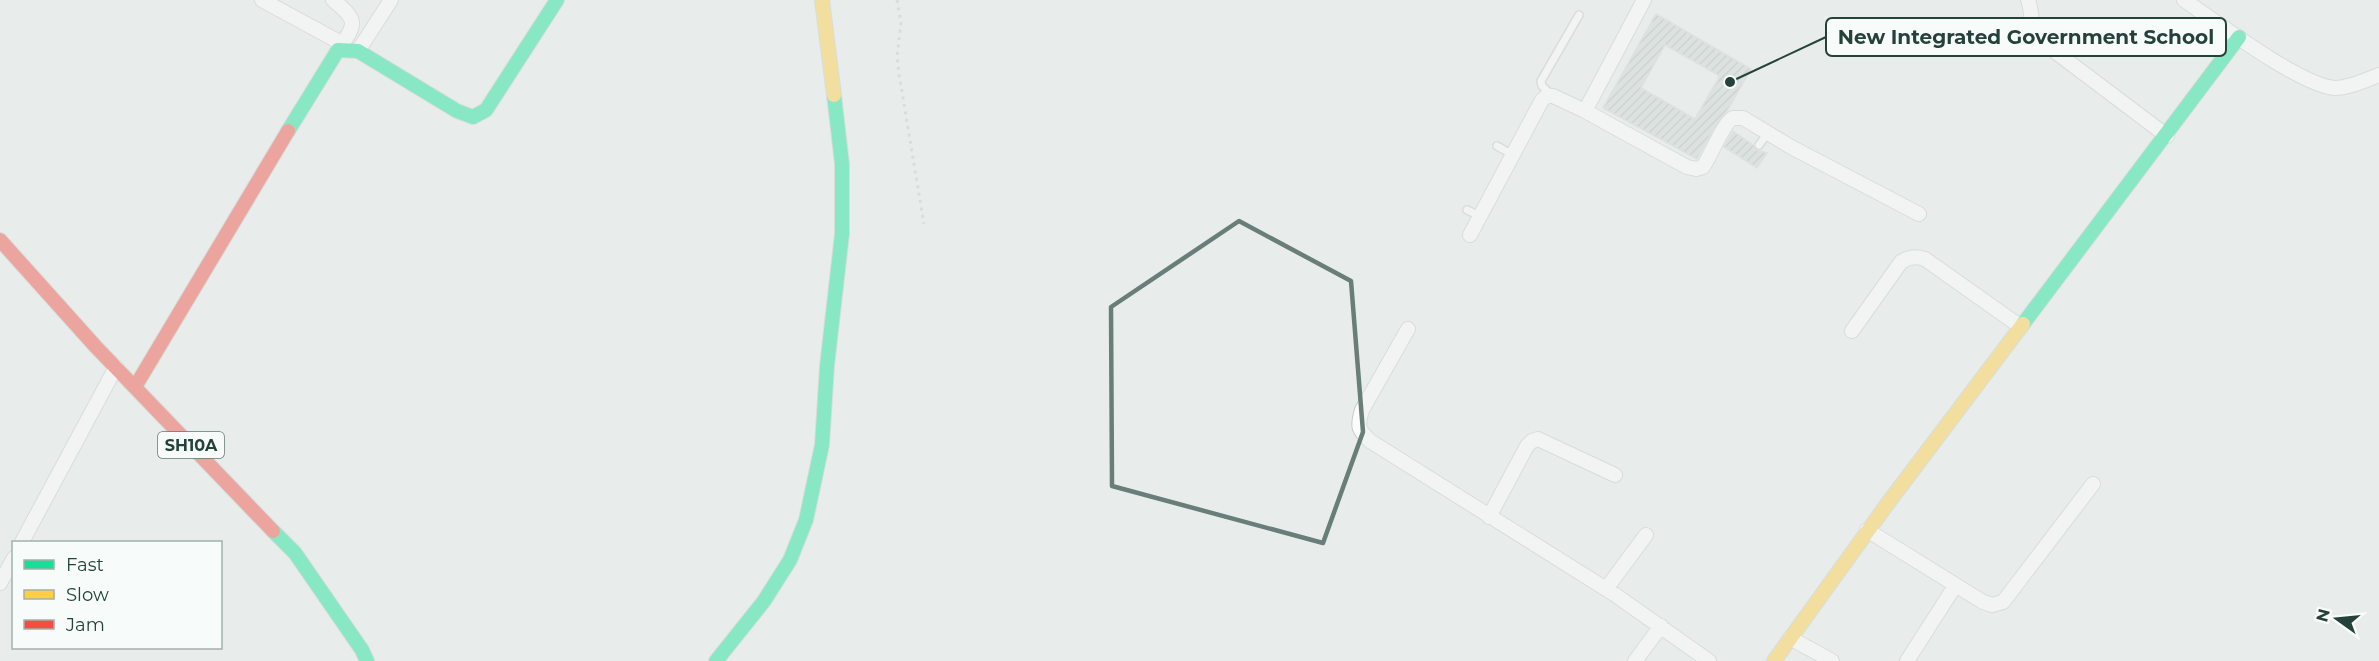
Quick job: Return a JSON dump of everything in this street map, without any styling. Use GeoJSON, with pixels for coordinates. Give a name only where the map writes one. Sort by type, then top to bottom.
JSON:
{"type":"FeatureCollection","features":[{"type":"Feature","properties":{"kind":"street"},"geometry":{"type":"LineString","coordinates":[[262,0],[340,47],[358,51],[457,111],[473,117],[486,110],[557,0]]}},
{"type":"Feature","properties":{"kind":"street"},"geometry":{"type":"LineString","coordinates":[[135,387],[333,55],[352,30],[353,18],[333,0]]}},
{"type":"Feature","properties":{"kind":"street"},"geometry":{"type":"LineString","coordinates":[[358,51],[391,0]]}},
{"type":"Feature","properties":{"kind":"street"},"geometry":{"type":"LineString","coordinates":[[716,661],[764,601],[790,560],[806,520],[822,444],[826,366],[842,234],[843,199],[842,164],[822,0]]}},
{"type":"Feature","properties":{"kind":"street"},"geometry":{"type":"LineString","coordinates":[[1585,111],[1644,0]]}},
{"type":"Feature","properties":{"kind":"street"},"geometry":{"type":"LineString","coordinates":[[2028,0],[2032,30],[2037,38],[2167,135]]}},
{"type":"Feature","properties":{"kind":"street"},"geometry":{"type":"LineString","coordinates":[[2184,0],[2275,61],[2310,80],[2332,88],[2379,75]]}},
{"type":"Feature","properties":{"kind":"street"},"geometry":{"type":"LineString","coordinates":[[1774,661],[1867,530],[2239,37]]}},
{"type":"Feature","properties":{"kind":"street"},"geometry":{"type":"LineString","coordinates":[[1470,236],[1542,100],[1547,96],[1553,96],[1585,111],[1687,167],[1696,169],[1703,167],[1728,122],[1734,118],[1743,118],[1919,214]]}},
{"type":"Feature","properties":{"kind":"street","name":"SH10A"},"geometry":{"type":"LineString","coordinates":[[0,240],[116,367],[295,554],[362,650],[367,661]]}},
{"type":"Feature","properties":{"kind":"street"},"geometry":{"type":"LineString","coordinates":[[1852,331],[1901,262],[1908,257],[1924,259],[2020,327]]}},
{"type":"Feature","properties":{"kind":"street"},"geometry":{"type":"LineString","coordinates":[[1408,329],[1362,410],[1358,422],[1360,431],[1370,441],[1606,589],[1709,661]]}},
{"type":"Feature","properties":{"kind":"street"},"geometry":{"type":"LineString","coordinates":[[23,541],[116,367]]}},
{"type":"Feature","properties":{"kind":"street"},"geometry":{"type":"LineString","coordinates":[[1489,517],[1527,446],[1532,441],[1538,440],[1615,475]]}},
{"type":"Feature","properties":{"kind":"street"},"geometry":{"type":"LineString","coordinates":[[1867,530],[1983,602],[1992,604],[2003,602],[2093,484]]}},
{"type":"Feature","properties":{"kind":"street"},"geometry":{"type":"LineString","coordinates":[[1606,589],[1646,535]]}},
{"type":"Feature","properties":{"kind":"street"},"geometry":{"type":"LineString","coordinates":[[0,583],[12,562]]}},
{"type":"Feature","properties":{"kind":"street"},"geometry":{"type":"LineString","coordinates":[[1906,661],[1955,586]]}},
{"type":"Feature","properties":{"kind":"street"},"geometry":{"type":"LineString","coordinates":[[1635,661],[1661,626]]}},
{"type":"Feature","properties":{"kind":"street"},"geometry":{"type":"LineString","coordinates":[[1790,638],[1832,661]]}},
{"type":"Feature","properties":{"kind":"lane"},"geometry":{"type":"LineString","coordinates":[[1553,96],[1542,86],[1541,81],[1579,15]]}},
{"type":"Feature","properties":{"kind":"lane"},"geometry":{"type":"LineString","coordinates":[[1759,145],[1768,133]]}},
{"type":"Feature","properties":{"kind":"lane"},"geometry":{"type":"LineString","coordinates":[[1497,146],[1513,155]]}},
{"type":"Feature","properties":{"kind":"lane"},"geometry":{"type":"LineString","coordinates":[[1467,210],[1480,216]]}},
{"type":"Feature","properties":{"kind":"path"},"geometry":{"type":"LineString","coordinates":[[897,0],[901,30],[898,66],[924,224]]}},
{"type":"Feature","properties":{"kind":"highlighted area"},"geometry":{"type":"Polygon","coordinates":[[[1239,221],[1351,281],[1363,432],[1323,543],[1112,486],[1111,307],[1239,221]]]}},
{"type":"Feature","properties":{"kind":"building"},"geometry":{"type":"Polygon","coordinates":[[[1656,14],[1751,69],[1697,159],[1603,108],[1656,14]],[[1665,45],[1641,88],[1695,119],[1720,76],[1665,45]]]}},
{"type":"Feature","properties":{"kind":"building"},"geometry":{"type":"Polygon","coordinates":[[[1733,131],[1753,145],[1756,150],[1767,153],[1757,168],[1724,147],[1733,131]]]}},
{"type":"Feature","properties":{"kind":"traffic: fast"},"geometry":{"type":"LineString","coordinates":[[288,131],[338,50],[358,51],[457,111],[473,117],[486,110],[557,0]]}},
{"type":"Feature","properties":{"kind":"traffic: fast"},"geometry":{"type":"LineString","coordinates":[[2023,324],[2239,37]]}},
{"type":"Feature","properties":{"kind":"traffic: fast"},"geometry":{"type":"LineString","coordinates":[[716,661],[764,601],[790,560],[806,520],[822,445],[827,366],[842,234],[842,164],[834,95]]}},
{"type":"Feature","properties":{"kind":"traffic: fast"},"geometry":{"type":"LineString","coordinates":[[273,531],[295,553],[362,650],[367,661]]}},
{"type":"Feature","properties":{"kind":"traffic: slow"},"geometry":{"type":"LineString","coordinates":[[822,0],[834,95]]}},
{"type":"Feature","properties":{"kind":"traffic: slow"},"geometry":{"type":"LineString","coordinates":[[1774,661],[1888,503],[2023,324]]}},
{"type":"Feature","properties":{"kind":"traffic: jam"},"geometry":{"type":"LineString","coordinates":[[135,387],[288,131]]}},
{"type":"Feature","properties":{"kind":"traffic: jam"},"geometry":{"type":"LineString","coordinates":[[0,240],[96,347],[273,531]]}},
{"type":"Feature","properties":{"kind":"place","name":"New Integrated Government School"},"geometry":{"type":"Point","coordinates":[1730,82]}}]}
